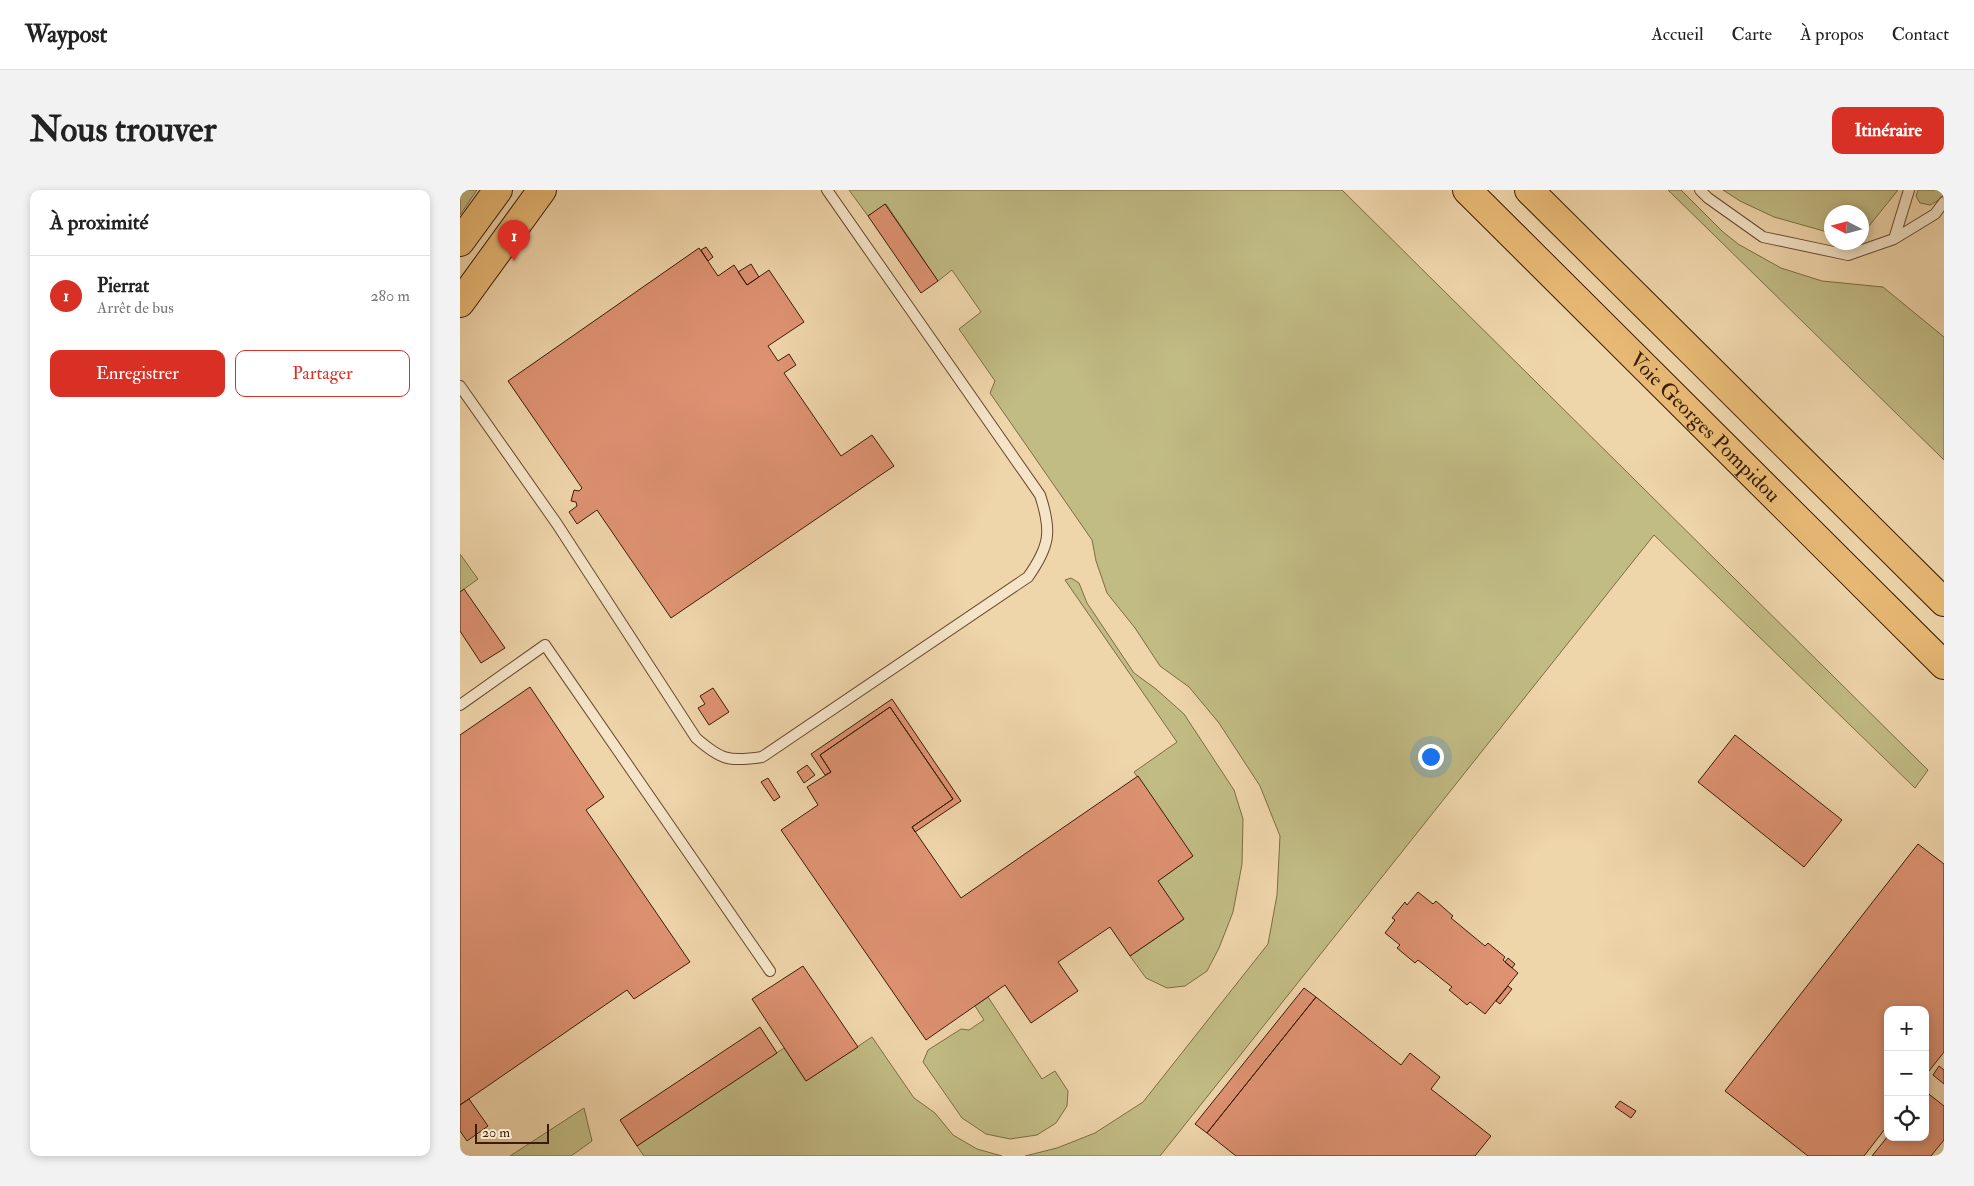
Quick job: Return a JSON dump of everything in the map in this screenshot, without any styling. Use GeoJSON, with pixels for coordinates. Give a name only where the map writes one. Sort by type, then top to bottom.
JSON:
{"type":"FeatureCollection","features":[{"type":"Feature","properties":{"kind":"main road"},"geometry":{"type":"LineString","coordinates":[[460,242],[498,190]]}},
{"type":"Feature","properties":{"kind":"main road"},"geometry":{"type":"LineString","coordinates":[[460,303],[542,190]]}},
{"type":"Feature","properties":{"kind":"main road","name":"Voie Georges Pompidou"},"geometry":{"type":"LineString","coordinates":[[1467,190],[1944,665]]}},
{"type":"Feature","properties":{"kind":"main road"},"geometry":{"type":"LineString","coordinates":[[1529,190],[1944,602]]}},
{"type":"Feature","properties":{"kind":"lane"},"geometry":{"type":"LineString","coordinates":[[460,386],[557,524],[696,738],[714,753],[738,760],[762,757],[1028,577],[1041,559],[1048,538],[1047,516],[1040,495],[828,190]]}},
{"type":"Feature","properties":{"kind":"lane"},"geometry":{"type":"LineString","coordinates":[[1700,190],[1708,198],[1763,237],[1848,255],[1894,240],[1935,214],[1944,202]]}},
{"type":"Feature","properties":{"kind":"lane"},"geometry":{"type":"LineString","coordinates":[[1894,240],[1909,190]]}},
{"type":"Feature","properties":{"kind":"lane"},"geometry":{"type":"LineString","coordinates":[[460,704],[545,645],[770,971]]}},
{"type":"Feature","properties":{"kind":"shaded area"},"geometry":{"type":"Polygon","coordinates":[[[460,190],[477,190],[460,215],[460,190]]]}},
{"type":"Feature","properties":{"kind":"shaded area"},"geometry":{"type":"Polygon","coordinates":[[[849,190],[1342,190],[1928,770],[1915,788],[1654,535],[1160,1156],[1025,1156],[1057,1148],[1095,1133],[1143,1102],[1268,944],[1277,895],[1280,836],[1260,786],[1219,723],[1189,687],[1160,666],[1135,628],[1107,593],[1096,561],[1092,540],[990,393],[995,381],[959,329],[981,312],[952,270],[938,281],[886,204],[868,216],[849,190]]]}},
{"type":"Feature","properties":{"kind":"shaded area"},"geometry":{"type":"Polygon","coordinates":[[[1668,190],[1681,190],[1722,231],[1738,244],[1781,268],[1822,281],[1883,287],[1944,337],[1944,460],[1668,190]]]}},
{"type":"Feature","properties":{"kind":"shaded area"},"geometry":{"type":"Polygon","coordinates":[[[1723,190],[1898,190],[1869,226],[1869,205],[1824,205],[1824,231],[1774,217],[1740,201],[1723,190]]]}},
{"type":"Feature","properties":{"kind":"shaded area"},"geometry":{"type":"Polygon","coordinates":[[[1918,190],[1944,190],[1944,193],[1937,201],[1930,205],[1920,203],[1916,196],[1918,190]]]}},
{"type":"Feature","properties":{"kind":"shaded area"},"geometry":{"type":"Polygon","coordinates":[[[460,554],[478,579],[460,592],[460,554]]]}},
{"type":"Feature","properties":{"kind":"shaded area"},"geometry":{"type":"Polygon","coordinates":[[[1071,578],[1079,583],[1087,603],[1134,673],[1156,689],[1184,714],[1234,790],[1243,819],[1242,864],[1233,912],[1219,948],[1207,971],[1185,986],[1167,988],[1146,978],[1130,956],[1183,920],[1158,881],[1192,857],[1134,772],[1177,742],[1065,580],[1071,578]]]}},
{"type":"Feature","properties":{"kind":"shaded area"},"geometry":{"type":"Polygon","coordinates":[[[988,997],[1042,1079],[1055,1071],[1068,1091],[1067,1106],[1056,1123],[1037,1135],[1010,1139],[986,1134],[962,1118],[923,1062],[928,1050],[961,1029],[969,1030],[984,1020],[975,1006],[988,997]]]}},
{"type":"Feature","properties":{"kind":"shaded area"},"geometry":{"type":"Polygon","coordinates":[[[872,1037],[914,1098],[935,1113],[953,1135],[977,1149],[1002,1156],[644,1156],[637,1146],[784,1048],[806,1081],[872,1037]]]}},
{"type":"Feature","properties":{"kind":"shaded area"},"geometry":{"type":"Polygon","coordinates":[[[584,1108],[592,1141],[571,1156],[510,1156],[584,1108]]]}},
{"type":"Feature","properties":{"kind":"building"},"geometry":{"type":"Polygon","coordinates":[[[885,204],[938,281],[921,293],[868,216],[885,204]]]}},
{"type":"Feature","properties":{"kind":"building"},"geometry":{"type":"Polygon","coordinates":[[[706,247],[713,257],[708,261],[701,250],[706,247]]]}},
{"type":"Feature","properties":{"kind":"building"},"geometry":{"type":"Polygon","coordinates":[[[699,248],[718,276],[734,265],[747,285],[769,270],[804,322],[768,346],[778,361],[789,354],[796,365],[784,373],[841,456],[872,435],[894,466],[671,618],[597,510],[577,524],[569,512],[577,506],[576,502],[571,501],[574,490],[579,491],[582,488],[508,381],[699,248]]]}},
{"type":"Feature","properties":{"kind":"building"},"geometry":{"type":"Polygon","coordinates":[[[751,264],[759,277],[747,285],[738,272],[751,264]]]}},
{"type":"Feature","properties":{"kind":"building"},"geometry":{"type":"Polygon","coordinates":[[[464,589],[505,648],[481,663],[460,631],[460,592],[464,589]]]}},
{"type":"Feature","properties":{"kind":"building"},"geometry":{"type":"Polygon","coordinates":[[[530,687],[604,797],[586,810],[690,962],[634,999],[627,990],[460,1105],[460,735],[530,687]]]}},
{"type":"Feature","properties":{"kind":"building"},"geometry":{"type":"Polygon","coordinates":[[[713,688],[729,712],[709,725],[698,708],[705,704],[700,696],[713,688]]]}},
{"type":"Feature","properties":{"kind":"building"},"geometry":{"type":"Polygon","coordinates":[[[892,699],[961,801],[915,832],[912,827],[953,799],[890,707],[820,755],[831,772],[825,775],[811,754],[892,699]]]}},
{"type":"Feature","properties":{"kind":"building"},"geometry":{"type":"Polygon","coordinates":[[[890,707],[953,799],[912,827],[961,898],[1138,776],[1193,856],[1158,881],[1184,919],[1130,956],[1110,927],[1058,962],[1078,991],[1031,1023],[1005,985],[926,1040],[781,830],[818,805],[807,787],[831,772],[820,755],[890,707]]]}},
{"type":"Feature","properties":{"kind":"building"},"geometry":{"type":"Polygon","coordinates":[[[1735,735],[1842,820],[1804,867],[1698,782],[1735,735]]]}},
{"type":"Feature","properties":{"kind":"building"},"geometry":{"type":"Polygon","coordinates":[[[807,765],[815,775],[804,783],[797,772],[807,765]]]}},
{"type":"Feature","properties":{"kind":"building"},"geometry":{"type":"Polygon","coordinates":[[[768,778],[780,797],[774,801],[761,782],[768,778]]]}},
{"type":"Feature","properties":{"kind":"building"},"geometry":{"type":"Polygon","coordinates":[[[1918,844],[1944,864],[1944,1052],[1929,1071],[1929,1006],[1884,1006],[1884,1130],[1864,1156],[1808,1156],[1725,1091],[1918,844]]]}},
{"type":"Feature","properties":{"kind":"building"},"geometry":{"type":"Polygon","coordinates":[[[1418,892],[1433,904],[1436,901],[1453,916],[1451,918],[1485,946],[1488,943],[1505,957],[1503,960],[1518,973],[1485,1014],[1470,1002],[1467,1005],[1449,990],[1452,987],[1418,960],[1415,963],[1397,948],[1400,945],[1385,933],[1395,920],[1392,918],[1405,902],[1407,905],[1418,892]]]}},
{"type":"Feature","properties":{"kind":"building"},"geometry":{"type":"Polygon","coordinates":[[[1508,958],[1515,964],[1512,968],[1505,962],[1508,958]]]}},
{"type":"Feature","properties":{"kind":"building"},"geometry":{"type":"Polygon","coordinates":[[[803,966],[858,1047],[806,1081],[752,999],[803,966]]]}},
{"type":"Feature","properties":{"kind":"building"},"geometry":{"type":"Polygon","coordinates":[[[1508,986],[1512,989],[1500,1004],[1496,1001],[1508,986]]]}},
{"type":"Feature","properties":{"kind":"building"},"geometry":{"type":"Polygon","coordinates":[[[1304,988],[1316,997],[1207,1133],[1195,1124],[1304,988]]]}},
{"type":"Feature","properties":{"kind":"building"},"geometry":{"type":"Polygon","coordinates":[[[1316,997],[1401,1065],[1410,1053],[1440,1077],[1431,1089],[1491,1136],[1475,1156],[1236,1156],[1207,1133],[1316,997]]]}},
{"type":"Feature","properties":{"kind":"building"},"geometry":{"type":"Polygon","coordinates":[[[760,1027],[777,1053],[637,1146],[620,1120],[760,1027]]]}},
{"type":"Feature","properties":{"kind":"building"},"geometry":{"type":"Polygon","coordinates":[[[1939,1066],[1944,1070],[1944,1084],[1933,1075],[1939,1066]]]}},
{"type":"Feature","properties":{"kind":"building"},"geometry":{"type":"Polygon","coordinates":[[[1929,1094],[1944,1106],[1944,1140],[1931,1156],[1872,1156],[1884,1141],[1929,1141],[1929,1094]]]}},
{"type":"Feature","properties":{"kind":"building"},"geometry":{"type":"Polygon","coordinates":[[[469,1099],[488,1126],[467,1141],[460,1131],[460,1105],[469,1099]]]}},
{"type":"Feature","properties":{"kind":"building"},"geometry":{"type":"Polygon","coordinates":[[[1620,1101],[1636,1111],[1631,1118],[1615,1107],[1620,1101]]]}},
{"type":"Feature","properties":{"kind":"place","name":"Pierrat"},"geometry":{"type":"Point","coordinates":[514,261]}}]}
